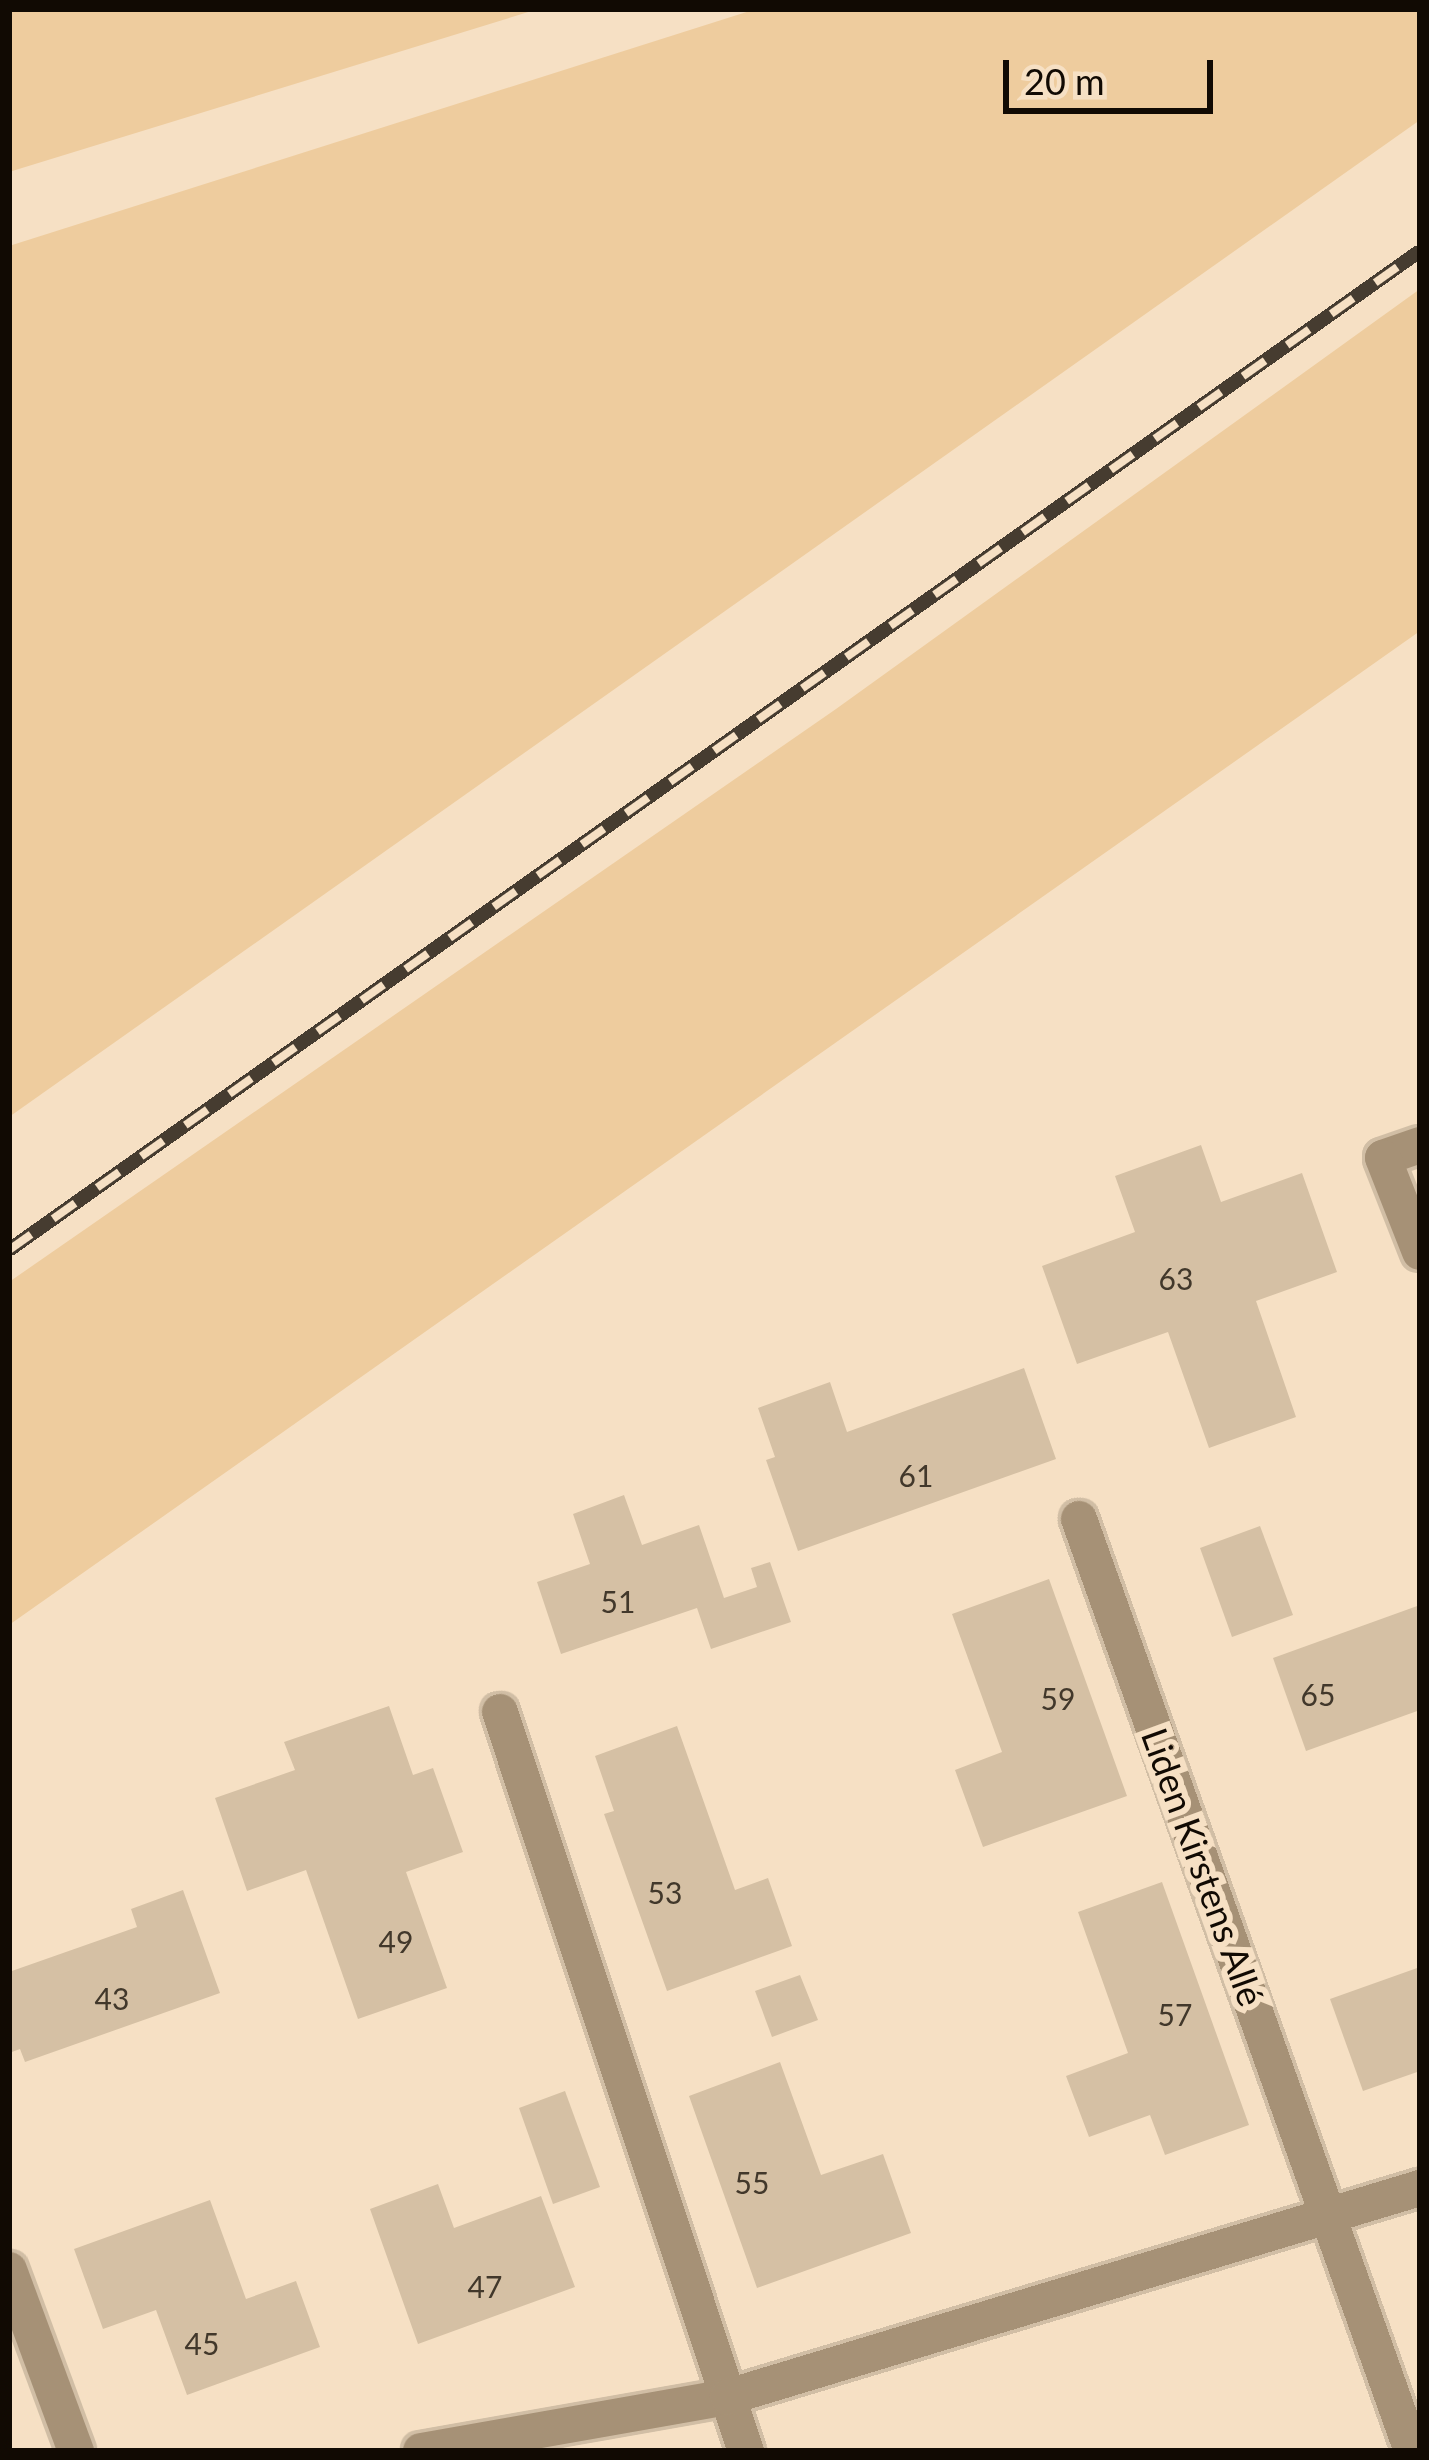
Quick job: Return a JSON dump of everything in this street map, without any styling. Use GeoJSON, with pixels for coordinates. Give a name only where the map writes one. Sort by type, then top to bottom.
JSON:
{"type":"FeatureCollection","features":[{"type":"Feature","properties":{"kind":"street"},"geometry":{"type":"LineString","coordinates":[[1420,1145],[1383,1158],[1420,1252]]}},
{"type":"Feature","properties":{"kind":"street","name":"Liden Kirstens Allé"},"geometry":{"type":"LineString","coordinates":[[1078,1519],[1412,2451]]}},
{"type":"Feature","properties":{"kind":"street"},"geometry":{"type":"LineString","coordinates":[[500,1712],[746,2451]]}},
{"type":"Feature","properties":{"kind":"street"},"geometry":{"type":"LineString","coordinates":[[421,2451],[728,2397],[1420,2188]]}},
{"type":"Feature","properties":{"kind":"street"},"geometry":{"type":"LineString","coordinates":[[9,2270],[76,2451]]}},
{"type":"Feature","properties":{"kind":"shaded area"},"geometry":{"type":"Polygon","coordinates":[[[9,9],[538,9],[9,172],[9,9]]]}},
{"type":"Feature","properties":{"kind":"shaded area"},"geometry":{"type":"Polygon","coordinates":[[[756,9],[1420,9],[1420,120],[9,1117],[9,246],[756,9]]]}},
{"type":"Feature","properties":{"kind":"shaded area"},"geometry":{"type":"Polygon","coordinates":[[[1420,289],[1420,631],[9,1625],[9,1282],[836,709],[1420,289]]]}},
{"type":"Feature","properties":{"kind":"building"},"geometry":{"type":"Polygon","coordinates":[[[1201,1145],[1221,1202],[1302,1173],[1337,1272],[1256,1301],[1296,1417],[1209,1448],[1168,1332],[1077,1364],[1042,1266],[1135,1232],[1115,1176],[1201,1145]]]}},
{"type":"Feature","properties":{"kind":"building"},"geometry":{"type":"Polygon","coordinates":[[[1024,1368],[1056,1459],[798,1551],[766,1460],[775,1457],[758,1408],[830,1382],[847,1432],[1024,1368]]]}},
{"type":"Feature","properties":{"kind":"building"},"geometry":{"type":"Polygon","coordinates":[[[624,1495],[642,1545],[699,1525],[724,1598],[757,1587],[751,1568],[770,1562],[791,1622],[711,1649],[697,1608],[561,1654],[537,1582],[590,1564],[573,1514],[624,1495]]]}},
{"type":"Feature","properties":{"kind":"building"},"geometry":{"type":"Polygon","coordinates":[[[1260,1526],[1293,1615],[1232,1637],[1200,1548],[1260,1526]]]}},
{"type":"Feature","properties":{"kind":"building"},"geometry":{"type":"Polygon","coordinates":[[[1049,1579],[1127,1796],[983,1847],[955,1770],[1002,1752],[952,1614],[1049,1579]]]}},
{"type":"Feature","properties":{"kind":"building"},"geometry":{"type":"Polygon","coordinates":[[[1420,1605],[1420,1710],[1306,1751],[1273,1658],[1420,1605]]]}},
{"type":"Feature","properties":{"kind":"building"},"geometry":{"type":"Polygon","coordinates":[[[389,1706],[413,1775],[433,1768],[463,1852],[406,1872],[447,1988],[358,2019],[306,1870],[247,1891],[215,1798],[295,1770],[284,1742],[389,1706]]]}},
{"type":"Feature","properties":{"kind":"building"},"geometry":{"type":"Polygon","coordinates":[[[677,1726],[735,1890],[768,1878],[792,1946],[667,1991],[604,1814],[614,1811],[595,1756],[677,1726]]]}},
{"type":"Feature","properties":{"kind":"building"},"geometry":{"type":"Polygon","coordinates":[[[1162,1882],[1249,2125],[1165,2155],[1150,2115],[1089,2137],[1066,2076],[1128,2053],[1078,1912],[1162,1882]]]}},
{"type":"Feature","properties":{"kind":"building"},"geometry":{"type":"Polygon","coordinates":[[[183,1890],[220,1993],[25,2062],[20,2049],[9,2053],[9,1972],[137,1927],[131,1909],[183,1890]]]}},
{"type":"Feature","properties":{"kind":"building"},"geometry":{"type":"Polygon","coordinates":[[[1420,1967],[1420,2071],[1363,2091],[1330,1999],[1420,1967]]]}},
{"type":"Feature","properties":{"kind":"building"},"geometry":{"type":"Polygon","coordinates":[[[800,1975],[818,2020],[772,2037],[755,1991],[800,1975]]]}},
{"type":"Feature","properties":{"kind":"building"},"geometry":{"type":"Polygon","coordinates":[[[780,2062],[821,2175],[883,2154],[911,2233],[757,2288],[689,2096],[780,2062]]]}},
{"type":"Feature","properties":{"kind":"building"},"geometry":{"type":"Polygon","coordinates":[[[565,2091],[600,2187],[553,2204],[519,2108],[565,2091]]]}},
{"type":"Feature","properties":{"kind":"building"},"geometry":{"type":"Polygon","coordinates":[[[438,2184],[454,2228],[541,2196],[575,2287],[418,2344],[370,2209],[438,2184]]]}},
{"type":"Feature","properties":{"kind":"building"},"geometry":{"type":"Polygon","coordinates":[[[210,2200],[246,2299],[296,2281],[320,2347],[187,2395],[156,2310],[103,2329],[74,2249],[210,2200]]]}},
{"type":"Feature","properties":{"kind":"railway"},"geometry":{"type":"LineString","coordinates":[[9,1250],[1420,251]]}}]}
